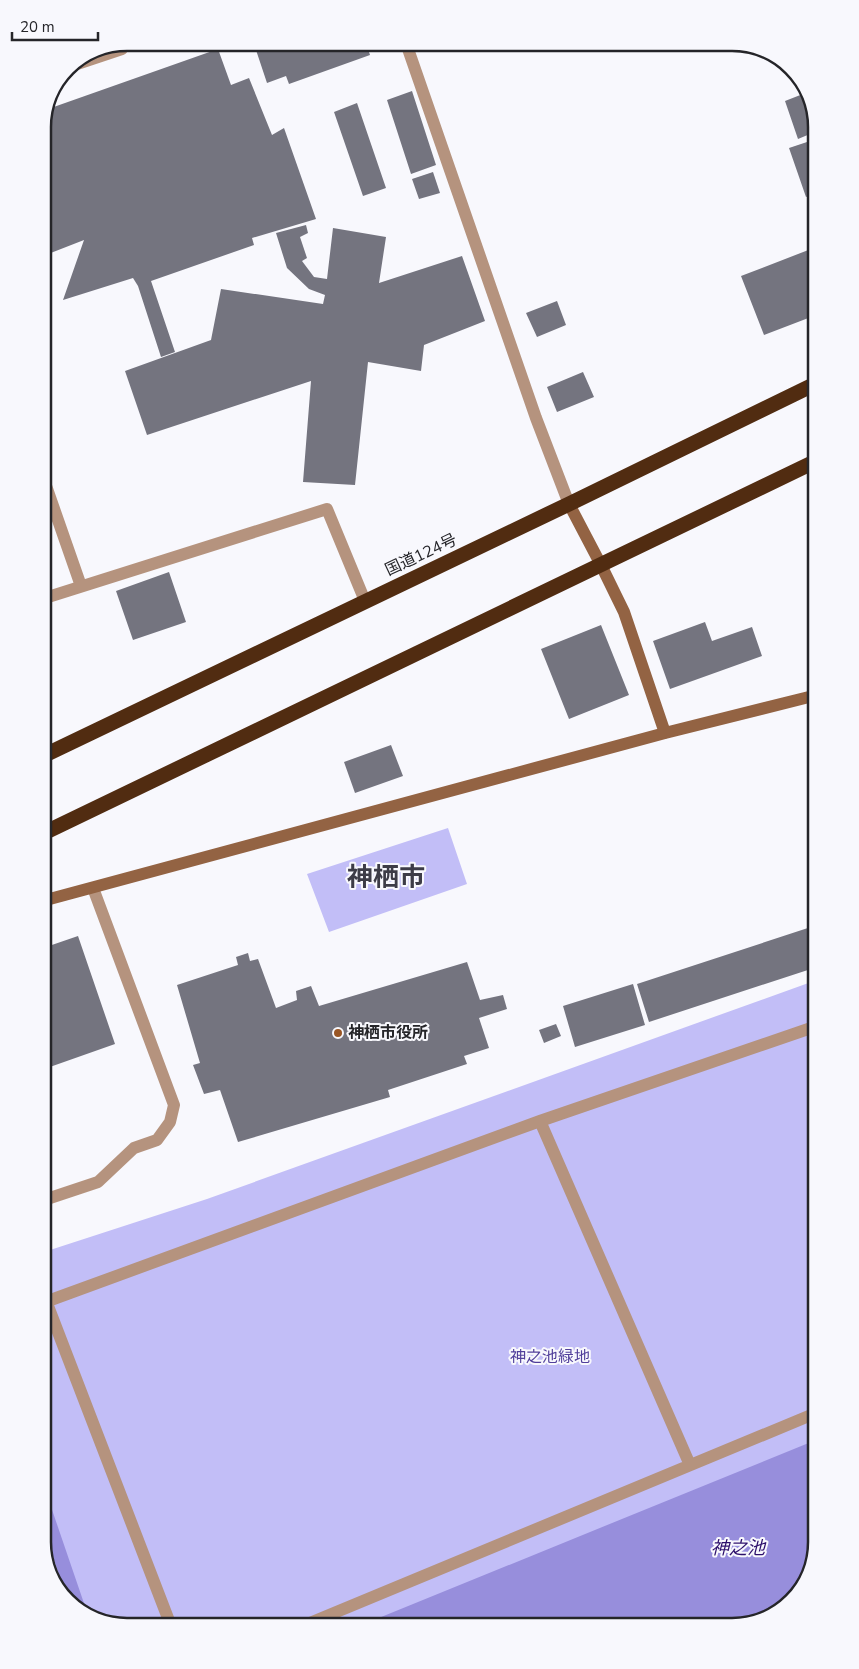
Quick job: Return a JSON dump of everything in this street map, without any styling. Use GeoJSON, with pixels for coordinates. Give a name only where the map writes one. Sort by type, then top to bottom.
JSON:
{"type":"FeatureCollection","features":[{"type":"Feature","properties":{"kind":"highway","name":"国道124号"},"geometry":{"type":"LineString","coordinates":[[51,752],[808,388]]}},
{"type":"Feature","properties":{"kind":"highway"},"geometry":{"type":"LineString","coordinates":[[51,830],[808,465]]}},
{"type":"Feature","properties":{"kind":"street"},"geometry":{"type":"LineString","coordinates":[[409,51],[536,418],[569,504],[624,612],[665,734]]}},
{"type":"Feature","properties":{"kind":"street"},"geometry":{"type":"LineString","coordinates":[[51,501],[80,586]]}},
{"type":"Feature","properties":{"kind":"street"},"geometry":{"type":"LineString","coordinates":[[51,596],[327,509],[366,601]]}},
{"type":"Feature","properties":{"kind":"street"},"geometry":{"type":"LineString","coordinates":[[51,899],[808,697]]}},
{"type":"Feature","properties":{"kind":"street"},"geometry":{"type":"LineString","coordinates":[[51,1198],[98,1182],[134,1148],[157,1140],[170,1122],[174,1105],[93,888]]}},
{"type":"Feature","properties":{"kind":"street"},"geometry":{"type":"LineString","coordinates":[[51,1300],[540,1121],[808,1029]]}},
{"type":"Feature","properties":{"kind":"street"},"geometry":{"type":"LineString","coordinates":[[540,1121],[690,1465]]}},
{"type":"Feature","properties":{"kind":"street"},"geometry":{"type":"LineString","coordinates":[[51,1314],[168,1618]]}},
{"type":"Feature","properties":{"kind":"street"},"geometry":{"type":"LineString","coordinates":[[322,1618],[808,1416]]}},
{"type":"Feature","properties":{"kind":"green space"},"geometry":{"type":"Polygon","coordinates":[[[448,828],[467,884],[329,932],[307,874],[448,828]]]}},
{"type":"Feature","properties":{"kind":"green space","name":"神之池緑地"},"geometry":{"type":"Polygon","coordinates":[[[808,983],[808,1542],[804,1566],[795,1584],[782,1599],[770,1608],[747,1616],[732,1618],[122,1618],[103,1614],[85,1605],[73,1596],[61,1580],[53,1557],[51,1542],[51,1250],[207,1199],[808,983]]]}},
{"type":"Feature","properties":{"kind":"water","name":"神之池"},"geometry":{"type":"Polygon","coordinates":[[[808,1443],[808,1542],[804,1566],[800,1576],[789,1592],[770,1608],[761,1612],[732,1618],[379,1618],[808,1443]]]}},
{"type":"Feature","properties":{"kind":"water"},"geometry":{"type":"Polygon","coordinates":[[[51,1507],[84,1605],[73,1596],[61,1579],[53,1557],[51,1542],[51,1507]]]}},
{"type":"Feature","properties":{"kind":"building"},"geometry":{"type":"Polygon","coordinates":[[[212,51],[219,51],[231,85],[249,78],[272,135],[284,128],[316,219],[252,238],[254,245],[151,281],[175,352],[161,357],[138,286],[133,278],[63,300],[84,240],[51,253],[51,122],[54,107],[212,51]]]}},
{"type":"Feature","properties":{"kind":"building"},"geometry":{"type":"Polygon","coordinates":[[[256,51],[369,51],[370,55],[289,84],[286,76],[267,83],[256,51]]]}},
{"type":"Feature","properties":{"kind":"building"},"geometry":{"type":"Polygon","coordinates":[[[412,91],[436,165],[411,174],[387,100],[412,91]]]}},
{"type":"Feature","properties":{"kind":"building"},"geometry":{"type":"Polygon","coordinates":[[[801,95],[806,112],[808,135],[798,139],[785,101],[801,95]]]}},
{"type":"Feature","properties":{"kind":"building"},"geometry":{"type":"Polygon","coordinates":[[[357,103],[386,188],[363,196],[334,112],[357,103]]]}},
{"type":"Feature","properties":{"kind":"building"},"geometry":{"type":"Polygon","coordinates":[[[808,142],[808,196],[806,197],[789,148],[808,142]]]}},
{"type":"Feature","properties":{"kind":"building"},"geometry":{"type":"Polygon","coordinates":[[[433,172],[440,193],[419,199],[412,179],[433,172]]]}},
{"type":"Feature","properties":{"kind":"building"},"geometry":{"type":"Polygon","coordinates":[[[306,225],[308,233],[300,237],[307,258],[302,261],[314,277],[327,279],[333,228],[386,237],[379,283],[462,256],[485,321],[424,345],[421,371],[368,362],[355,485],[303,482],[311,381],[147,435],[125,371],[211,340],[221,289],[323,304],[325,295],[309,289],[287,268],[276,233],[306,225]]]}},
{"type":"Feature","properties":{"kind":"building"},"geometry":{"type":"Polygon","coordinates":[[[808,250],[808,318],[764,335],[741,276],[808,250]]]}},
{"type":"Feature","properties":{"kind":"building"},"geometry":{"type":"Polygon","coordinates":[[[557,301],[566,325],[537,337],[526,313],[557,301]]]}},
{"type":"Feature","properties":{"kind":"building"},"geometry":{"type":"Polygon","coordinates":[[[583,372],[594,397],[557,412],[547,387],[583,372]]]}},
{"type":"Feature","properties":{"kind":"building"},"geometry":{"type":"Polygon","coordinates":[[[169,572],[186,622],[133,640],[116,591],[169,572]]]}},
{"type":"Feature","properties":{"kind":"building"},"geometry":{"type":"Polygon","coordinates":[[[705,622],[712,641],[752,627],[762,656],[670,689],[653,641],[705,622]]]}},
{"type":"Feature","properties":{"kind":"building"},"geometry":{"type":"Polygon","coordinates":[[[601,625],[629,695],[569,719],[541,649],[601,625]]]}},
{"type":"Feature","properties":{"kind":"building"},"geometry":{"type":"Polygon","coordinates":[[[391,745],[403,776],[355,793],[344,762],[391,745]]]}},
{"type":"Feature","properties":{"kind":"building"},"geometry":{"type":"Polygon","coordinates":[[[808,928],[808,970],[649,1022],[637,984],[808,928]]]}},
{"type":"Feature","properties":{"kind":"building"},"geometry":{"type":"Polygon","coordinates":[[[78,936],[115,1044],[51,1067],[51,945],[78,936]]]}},
{"type":"Feature","properties":{"kind":"building","name":"神栖市役所"},"geometry":{"type":"Polygon","coordinates":[[[248,953],[250,961],[258,959],[276,1008],[297,1000],[296,991],[311,986],[319,1006],[467,962],[480,1000],[503,995],[507,1009],[479,1018],[489,1048],[464,1056],[467,1064],[388,1090],[390,1097],[238,1142],[220,1090],[204,1094],[193,1065],[200,1063],[177,985],[238,965],[236,957],[248,953]]]}},
{"type":"Feature","properties":{"kind":"building"},"geometry":{"type":"Polygon","coordinates":[[[633,984],[645,1025],[575,1047],[563,1006],[633,984]]]}},
{"type":"Feature","properties":{"kind":"building"},"geometry":{"type":"Polygon","coordinates":[[[556,1024],[561,1036],[544,1043],[539,1030],[556,1024]]]}},
{"type":"Feature","properties":{"kind":"place","name":"神栖市役所"},"geometry":{"type":"Point","coordinates":[338,1033]}},
{"type":"Feature","properties":{"kind":"district","name":"神栖市"},"geometry":{"type":"Point","coordinates":[386,877]}}]}
